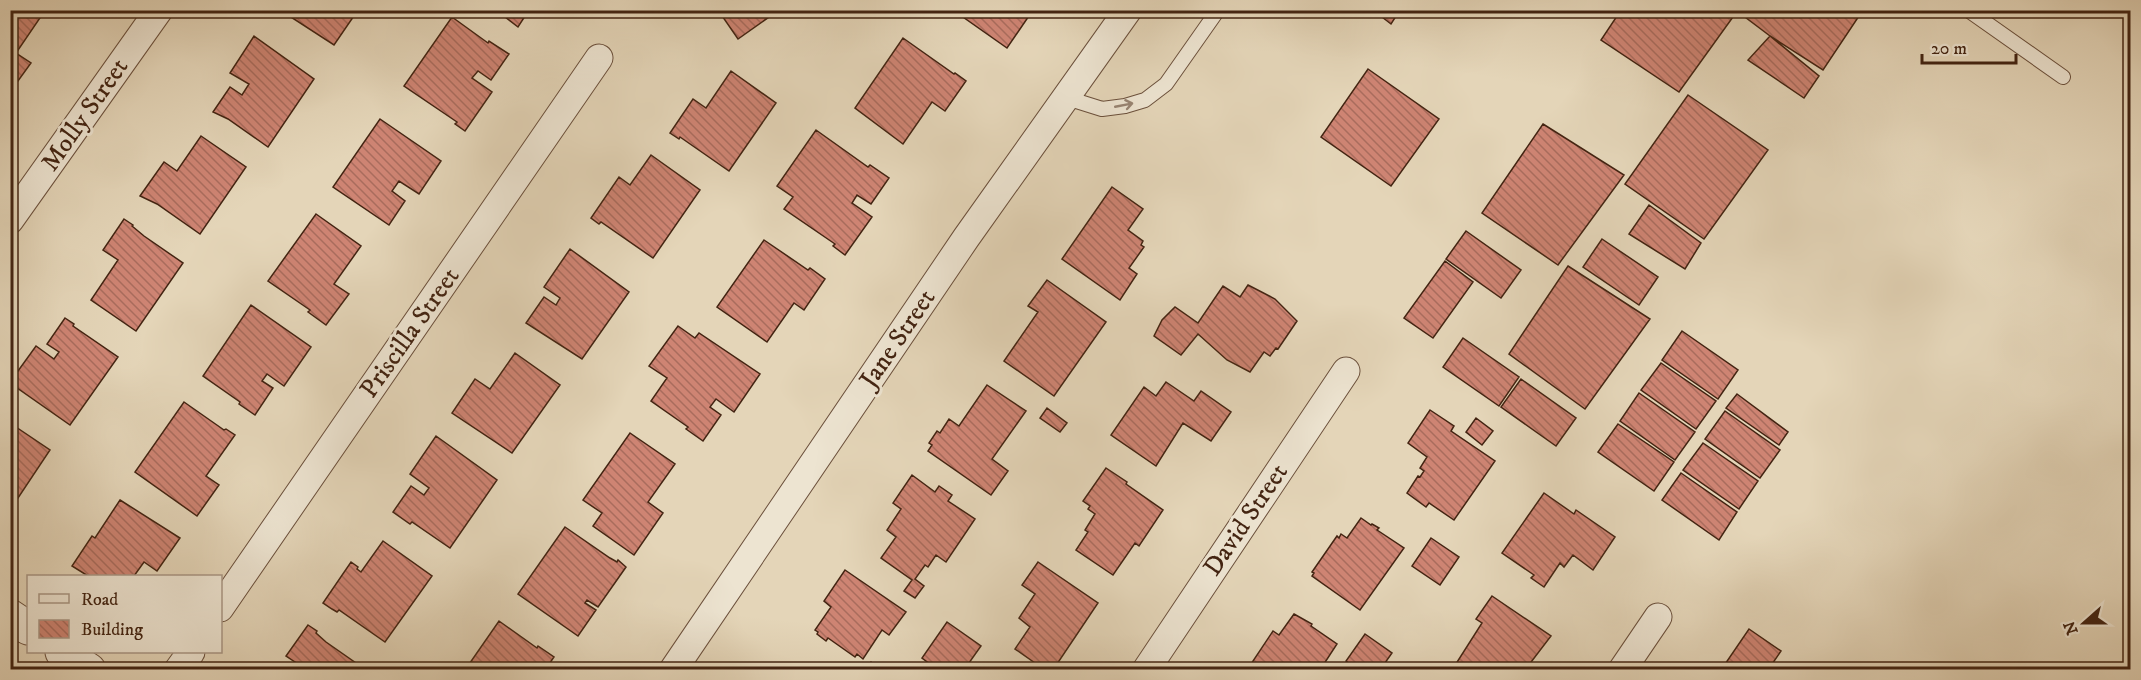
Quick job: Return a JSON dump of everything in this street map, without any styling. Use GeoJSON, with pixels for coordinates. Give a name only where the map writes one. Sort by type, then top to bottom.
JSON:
{"type":"FeatureCollection","features":[{"type":"Feature","properties":{"kind":"street","name":"Molly Street"},"geometry":{"type":"LineString","coordinates":[[10,220],[159,10]]}},
{"type":"Feature","properties":{"kind":"street","name":"Jane Street"},"geometry":{"type":"LineString","coordinates":[[673,669],[966,238],[1128,10]]}},
{"type":"Feature","properties":{"kind":"street","name":"Priscilla Street"},"geometry":{"type":"LineString","coordinates":[[222,605],[599,58]]}},
{"type":"Feature","properties":{"kind":"street","name":"David Street"},"geometry":{"type":"LineString","coordinates":[[1146,669],[1346,371]]}},
{"type":"Feature","properties":{"kind":"street"},"geometry":{"type":"LineString","coordinates":[[10,616],[27,627]]}},
{"type":"Feature","properties":{"kind":"street"},"geometry":{"type":"LineString","coordinates":[[1622,669],[1658,617]]}},
{"type":"Feature","properties":{"kind":"street"},"geometry":{"type":"LineString","coordinates":[[65,653],[89,669]]}},
{"type":"Feature","properties":{"kind":"street"},"geometry":{"type":"LineString","coordinates":[[178,669],[190,653]]}},
{"type":"Feature","properties":{"kind":"lane"},"geometry":{"type":"LineString","coordinates":[[1067,98],[1102,109],[1145,100],[1166,84],[1218,10]]}},
{"type":"Feature","properties":{"kind":"lane"},"geometry":{"type":"LineString","coordinates":[[1968,10],[2063,77]]}},
{"type":"Feature","properties":{"kind":"building"},"geometry":{"type":"Polygon","coordinates":[[[10,10],[36,10],[42,15],[16,53],[31,63],[10,92],[10,10]]]}},
{"type":"Feature","properties":{"kind":"building"},"geometry":{"type":"Polygon","coordinates":[[[280,10],[358,10],[334,45],[280,10]]]}},
{"type":"Feature","properties":{"kind":"building"},"geometry":{"type":"Polygon","coordinates":[[[496,10],[529,10],[518,27],[496,10]]]}},
{"type":"Feature","properties":{"kind":"building"},"geometry":{"type":"Polygon","coordinates":[[[718,10],[779,10],[738,39],[718,10]]]}},
{"type":"Feature","properties":{"kind":"building"},"geometry":{"type":"Polygon","coordinates":[[[953,10],[1033,10],[1007,48],[953,10]]]}},
{"type":"Feature","properties":{"kind":"building"},"geometry":{"type":"Polygon","coordinates":[[[1373,10],[1400,10],[1391,24],[1373,10]]]}},
{"type":"Feature","properties":{"kind":"building"},"geometry":{"type":"Polygon","coordinates":[[[1621,10],[1738,10],[1679,92],[1601,40],[1621,10]]]}},
{"type":"Feature","properties":{"kind":"building"},"geometry":{"type":"Polygon","coordinates":[[[1749,10],[1863,10],[1823,70],[1745,17],[1749,10]]]}},
{"type":"Feature","properties":{"kind":"building"},"geometry":{"type":"Polygon","coordinates":[[[452,17],[488,43],[489,41],[509,54],[491,80],[478,71],[472,78],[492,92],[465,131],[455,124],[457,122],[404,86],[452,17]]]}},
{"type":"Feature","properties":{"kind":"building"},"geometry":{"type":"Polygon","coordinates":[[[254,36],[314,79],[268,147],[228,119],[213,112],[230,87],[242,95],[249,84],[230,73],[254,36]]]}},
{"type":"Feature","properties":{"kind":"building"},"geometry":{"type":"Polygon","coordinates":[[[1770,36],[1819,76],[1804,98],[1748,60],[1770,36]]]}},
{"type":"Feature","properties":{"kind":"building"},"geometry":{"type":"Polygon","coordinates":[[[903,38],[966,81],[945,111],[932,102],[903,144],[855,108],[903,38]]]}},
{"type":"Feature","properties":{"kind":"building"},"geometry":{"type":"Polygon","coordinates":[[[1368,69],[1439,119],[1391,186],[1321,137],[1368,69]]]}},
{"type":"Feature","properties":{"kind":"building"},"geometry":{"type":"Polygon","coordinates":[[[731,71],[776,103],[729,171],[680,137],[679,139],[670,133],[693,99],[706,108],[731,71]]]}},
{"type":"Feature","properties":{"kind":"building"},"geometry":{"type":"Polygon","coordinates":[[[1688,95],[1768,150],[1704,239],[1625,184],[1688,95]]]}},
{"type":"Feature","properties":{"kind":"building"},"geometry":{"type":"Polygon","coordinates":[[[380,119],[441,161],[419,194],[399,181],[392,191],[405,201],[389,225],[333,187],[380,119]]]}},
{"type":"Feature","properties":{"kind":"building"},"geometry":{"type":"Polygon","coordinates":[[[1543,124],[1624,175],[1558,265],[1482,213],[1543,124]]]}},
{"type":"Feature","properties":{"kind":"building"},"geometry":{"type":"Polygon","coordinates":[[[816,130],[868,167],[870,165],[889,178],[871,204],[857,195],[852,203],[872,217],[845,255],[833,246],[835,244],[784,209],[793,197],[777,186],[816,130]]]}},
{"type":"Feature","properties":{"kind":"building"},"geometry":{"type":"Polygon","coordinates":[[[201,136],[246,167],[200,234],[157,204],[140,196],[164,162],[177,171],[201,136]]]}},
{"type":"Feature","properties":{"kind":"building"},"geometry":{"type":"Polygon","coordinates":[[[651,155],[700,190],[653,258],[601,222],[599,224],[591,218],[619,177],[630,185],[651,155]]]}},
{"type":"Feature","properties":{"kind":"building"},"geometry":{"type":"Polygon","coordinates":[[[1112,187],[1143,209],[1128,230],[1143,241],[1141,245],[1144,247],[1129,268],[1137,274],[1120,300],[1062,259],[1112,187]]]}},
{"type":"Feature","properties":{"kind":"building"},"geometry":{"type":"Polygon","coordinates":[[[1649,205],[1701,243],[1685,269],[1629,234],[1649,205]]]}},
{"type":"Feature","properties":{"kind":"building"},"geometry":{"type":"Polygon","coordinates":[[[316,214],[361,246],[334,284],[349,294],[326,325],[308,312],[310,310],[268,281],[316,214]]]}},
{"type":"Feature","properties":{"kind":"building"},"geometry":{"type":"Polygon","coordinates":[[[124,219],[183,263],[136,331],[91,300],[118,260],[103,250],[124,219]]]}},
{"type":"Feature","properties":{"kind":"building"},"geometry":{"type":"Polygon","coordinates":[[[1466,231],[1521,270],[1501,298],[1446,259],[1466,231]]]}},
{"type":"Feature","properties":{"kind":"building"},"geometry":{"type":"Polygon","coordinates":[[[1602,239],[1658,277],[1639,305],[1583,267],[1602,239]]]}},
{"type":"Feature","properties":{"kind":"building"},"geometry":{"type":"Polygon","coordinates":[[[764,240],[825,279],[804,310],[794,303],[767,342],[717,307],[764,240]]]}},
{"type":"Feature","properties":{"kind":"building"},"geometry":{"type":"Polygon","coordinates":[[[570,249],[629,292],[582,359],[526,323],[544,297],[556,305],[560,298],[544,287],[570,249]]]}},
{"type":"Feature","properties":{"kind":"building"},"geometry":{"type":"Polygon","coordinates":[[[1445,261],[1473,282],[1433,338],[1404,318],[1445,261]]]}},
{"type":"Feature","properties":{"kind":"building"},"geometry":{"type":"Polygon","coordinates":[[[1568,266],[1650,319],[1585,409],[1509,354],[1568,266]]]}},
{"type":"Feature","properties":{"kind":"building"},"geometry":{"type":"Polygon","coordinates":[[[1047,280],[1106,322],[1054,396],[1004,361],[1038,312],[1028,306],[1047,280]]]}},
{"type":"Feature","properties":{"kind":"building"},"geometry":{"type":"Polygon","coordinates":[[[1248,285],[1275,299],[1297,321],[1278,349],[1276,348],[1270,356],[1264,352],[1250,372],[1227,360],[1198,334],[1181,355],[1154,336],[1162,320],[1175,307],[1198,323],[1223,286],[1240,297],[1248,285]]]}},
{"type":"Feature","properties":{"kind":"building"},"geometry":{"type":"Polygon","coordinates":[[[251,305],[311,347],[284,386],[267,374],[262,381],[273,388],[255,415],[203,376],[251,305]]]}},
{"type":"Feature","properties":{"kind":"building"},"geometry":{"type":"Polygon","coordinates":[[[65,318],[118,357],[70,425],[17,388],[15,390],[10,387],[10,382],[36,346],[54,359],[59,352],[47,344],[65,318]]]}},
{"type":"Feature","properties":{"kind":"building"},"geometry":{"type":"Polygon","coordinates":[[[678,326],[695,338],[699,333],[760,374],[734,412],[716,399],[710,407],[721,415],[703,441],[686,429],[688,427],[651,401],[667,378],[649,366],[678,326]]]}},
{"type":"Feature","properties":{"kind":"building"},"geometry":{"type":"Polygon","coordinates":[[[1682,331],[1738,370],[1718,399],[1662,360],[1682,331]]]}},
{"type":"Feature","properties":{"kind":"building"},"geometry":{"type":"Polygon","coordinates":[[[1463,338],[1519,377],[1499,406],[1443,367],[1463,338]]]}},
{"type":"Feature","properties":{"kind":"building"},"geometry":{"type":"Polygon","coordinates":[[[515,353],[560,385],[512,453],[452,413],[475,379],[490,389],[515,353]]]}},
{"type":"Feature","properties":{"kind":"building"},"geometry":{"type":"Polygon","coordinates":[[[1661,363],[1716,401],[1696,429],[1641,390],[1661,363]]]}},
{"type":"Feature","properties":{"kind":"building"},"geometry":{"type":"Polygon","coordinates":[[[1521,379],[1576,418],[1556,446],[1501,407],[1521,379]]]}},
{"type":"Feature","properties":{"kind":"building"},"geometry":{"type":"Polygon","coordinates":[[[1166,382],[1194,401],[1201,391],[1231,412],[1211,441],[1183,423],[1156,466],[1111,435],[1144,387],[1156,396],[1166,382]]]}},
{"type":"Feature","properties":{"kind":"building"},"geometry":{"type":"Polygon","coordinates":[[[987,385],[1026,411],[992,459],[1008,471],[991,495],[928,451],[932,445],[929,443],[937,431],[940,433],[949,419],[959,426],[987,385]]]}},
{"type":"Feature","properties":{"kind":"building"},"geometry":{"type":"Polygon","coordinates":[[[1639,393],[1695,432],[1675,460],[1620,421],[1639,393]]]}},
{"type":"Feature","properties":{"kind":"building"},"geometry":{"type":"Polygon","coordinates":[[[1737,394],[1788,432],[1779,445],[1726,408],[1737,394]]]}},
{"type":"Feature","properties":{"kind":"building"},"geometry":{"type":"Polygon","coordinates":[[[184,402],[235,435],[206,476],[219,485],[197,516],[135,472],[184,402]]]}},
{"type":"Feature","properties":{"kind":"building"},"geometry":{"type":"Polygon","coordinates":[[[1047,408],[1067,423],[1060,432],[1040,418],[1047,408]]]}},
{"type":"Feature","properties":{"kind":"building"},"geometry":{"type":"Polygon","coordinates":[[[1430,410],[1454,426],[1451,431],[1495,461],[1454,520],[1429,503],[1426,507],[1407,493],[1424,471],[1420,468],[1427,457],[1408,443],[1430,410]]]}},
{"type":"Feature","properties":{"kind":"building"},"geometry":{"type":"Polygon","coordinates":[[[1725,411],[1780,450],[1760,478],[1705,439],[1725,411]]]}},
{"type":"Feature","properties":{"kind":"building"},"geometry":{"type":"Polygon","coordinates":[[[1476,418],[1493,431],[1482,445],[1466,432],[1476,418]]]}},
{"type":"Feature","properties":{"kind":"building"},"geometry":{"type":"Polygon","coordinates":[[[10,423],[50,450],[10,510],[10,423]]]}},
{"type":"Feature","properties":{"kind":"building"},"geometry":{"type":"Polygon","coordinates":[[[1618,424],[1674,462],[1654,491],[1598,452],[1618,424]]]}},
{"type":"Feature","properties":{"kind":"building"},"geometry":{"type":"Polygon","coordinates":[[[630,433],[675,464],[648,502],[663,513],[634,555],[593,526],[602,513],[583,500],[630,433]]]}},
{"type":"Feature","properties":{"kind":"building"},"geometry":{"type":"Polygon","coordinates":[[[436,436],[497,480],[450,548],[393,512],[411,486],[424,495],[429,488],[410,474],[436,436]]]}},
{"type":"Feature","properties":{"kind":"building"},"geometry":{"type":"Polygon","coordinates":[[[1703,443],[1758,481],[1739,509],[1683,470],[1703,443]]]}},
{"type":"Feature","properties":{"kind":"building"},"geometry":{"type":"Polygon","coordinates":[[[1106,468],[1163,510],[1139,546],[1135,543],[1113,575],[1076,550],[1088,532],[1085,530],[1095,514],[1083,501],[1106,468]]]}},
{"type":"Feature","properties":{"kind":"building"},"geometry":{"type":"Polygon","coordinates":[[[1681,473],[1737,512],[1719,540],[1662,500],[1681,473]]]}},
{"type":"Feature","properties":{"kind":"building"},"geometry":{"type":"Polygon","coordinates":[[[912,475],[935,492],[939,486],[952,495],[948,501],[975,519],[946,562],[936,555],[928,567],[925,565],[915,579],[924,586],[915,598],[904,591],[912,580],[881,558],[896,537],[887,530],[901,509],[893,503],[912,475]]]}},
{"type":"Feature","properties":{"kind":"building"},"geometry":{"type":"Polygon","coordinates":[[[1544,493],[1574,514],[1576,510],[1615,537],[1593,570],[1573,555],[1564,567],[1560,563],[1544,587],[1531,578],[1534,575],[1502,553],[1544,493]]]}},
{"type":"Feature","properties":{"kind":"building"},"geometry":{"type":"Polygon","coordinates":[[[120,500],[180,538],[157,571],[144,562],[135,575],[86,575],[72,566],[92,536],[95,538],[120,500]]]}},
{"type":"Feature","properties":{"kind":"building"},"geometry":{"type":"Polygon","coordinates":[[[1361,518],[1379,528],[1377,530],[1404,548],[1360,610],[1312,576],[1314,573],[1312,572],[1337,536],[1339,538],[1341,534],[1347,538],[1361,518]]]}},
{"type":"Feature","properties":{"kind":"building"},"geometry":{"type":"Polygon","coordinates":[[[565,527],[626,567],[598,607],[587,600],[585,603],[596,610],[578,636],[518,594],[565,527]]]}},
{"type":"Feature","properties":{"kind":"building"},"geometry":{"type":"Polygon","coordinates":[[[1431,538],[1459,557],[1440,585],[1412,566],[1431,538]]]}},
{"type":"Feature","properties":{"kind":"building"},"geometry":{"type":"Polygon","coordinates":[[[383,541],[432,576],[385,642],[339,610],[337,612],[323,603],[351,562],[361,572],[383,541]]]}},
{"type":"Feature","properties":{"kind":"building"},"geometry":{"type":"Polygon","coordinates":[[[1038,562],[1098,603],[1053,670],[1045,670],[1015,649],[1030,627],[1019,618],[1035,594],[1022,585],[1038,562]]]}},
{"type":"Feature","properties":{"kind":"building"},"geometry":{"type":"Polygon","coordinates":[[[845,570],[906,612],[889,635],[882,630],[863,659],[857,654],[855,657],[828,638],[826,641],[815,630],[831,607],[824,601],[845,570]]]}},
{"type":"Feature","properties":{"kind":"building"},"geometry":{"type":"Polygon","coordinates":[[[1492,596],[1551,636],[1525,670],[1452,670],[1482,623],[1476,619],[1492,596]]]}},
{"type":"Feature","properties":{"kind":"building"},"geometry":{"type":"Polygon","coordinates":[[[1294,614],[1312,624],[1311,626],[1337,644],[1320,670],[1247,670],[1273,631],[1279,635],[1294,614]]]}},
{"type":"Feature","properties":{"kind":"building"},"geometry":{"type":"Polygon","coordinates":[[[499,621],[554,657],[545,670],[465,670],[499,621]]]}},
{"type":"Feature","properties":{"kind":"building"},"geometry":{"type":"Polygon","coordinates":[[[947,622],[981,646],[964,670],[938,670],[922,658],[947,622]]]}},
{"type":"Feature","properties":{"kind":"building"},"geometry":{"type":"Polygon","coordinates":[[[308,625],[317,631],[316,633],[326,642],[366,670],[299,670],[301,666],[286,656],[308,625]]]}},
{"type":"Feature","properties":{"kind":"building"},"geometry":{"type":"Polygon","coordinates":[[[1749,629],[1781,651],[1768,670],[1721,670],[1749,629]]]}},
{"type":"Feature","properties":{"kind":"building"},"geometry":{"type":"Polygon","coordinates":[[[1365,634],[1392,653],[1380,670],[1358,670],[1346,661],[1365,634]]]}},
{"type":"Feature","properties":{"kind":"building"},"geometry":{"type":"Polygon","coordinates":[[[871,662],[881,670],[866,670],[871,662]]]}}]}
